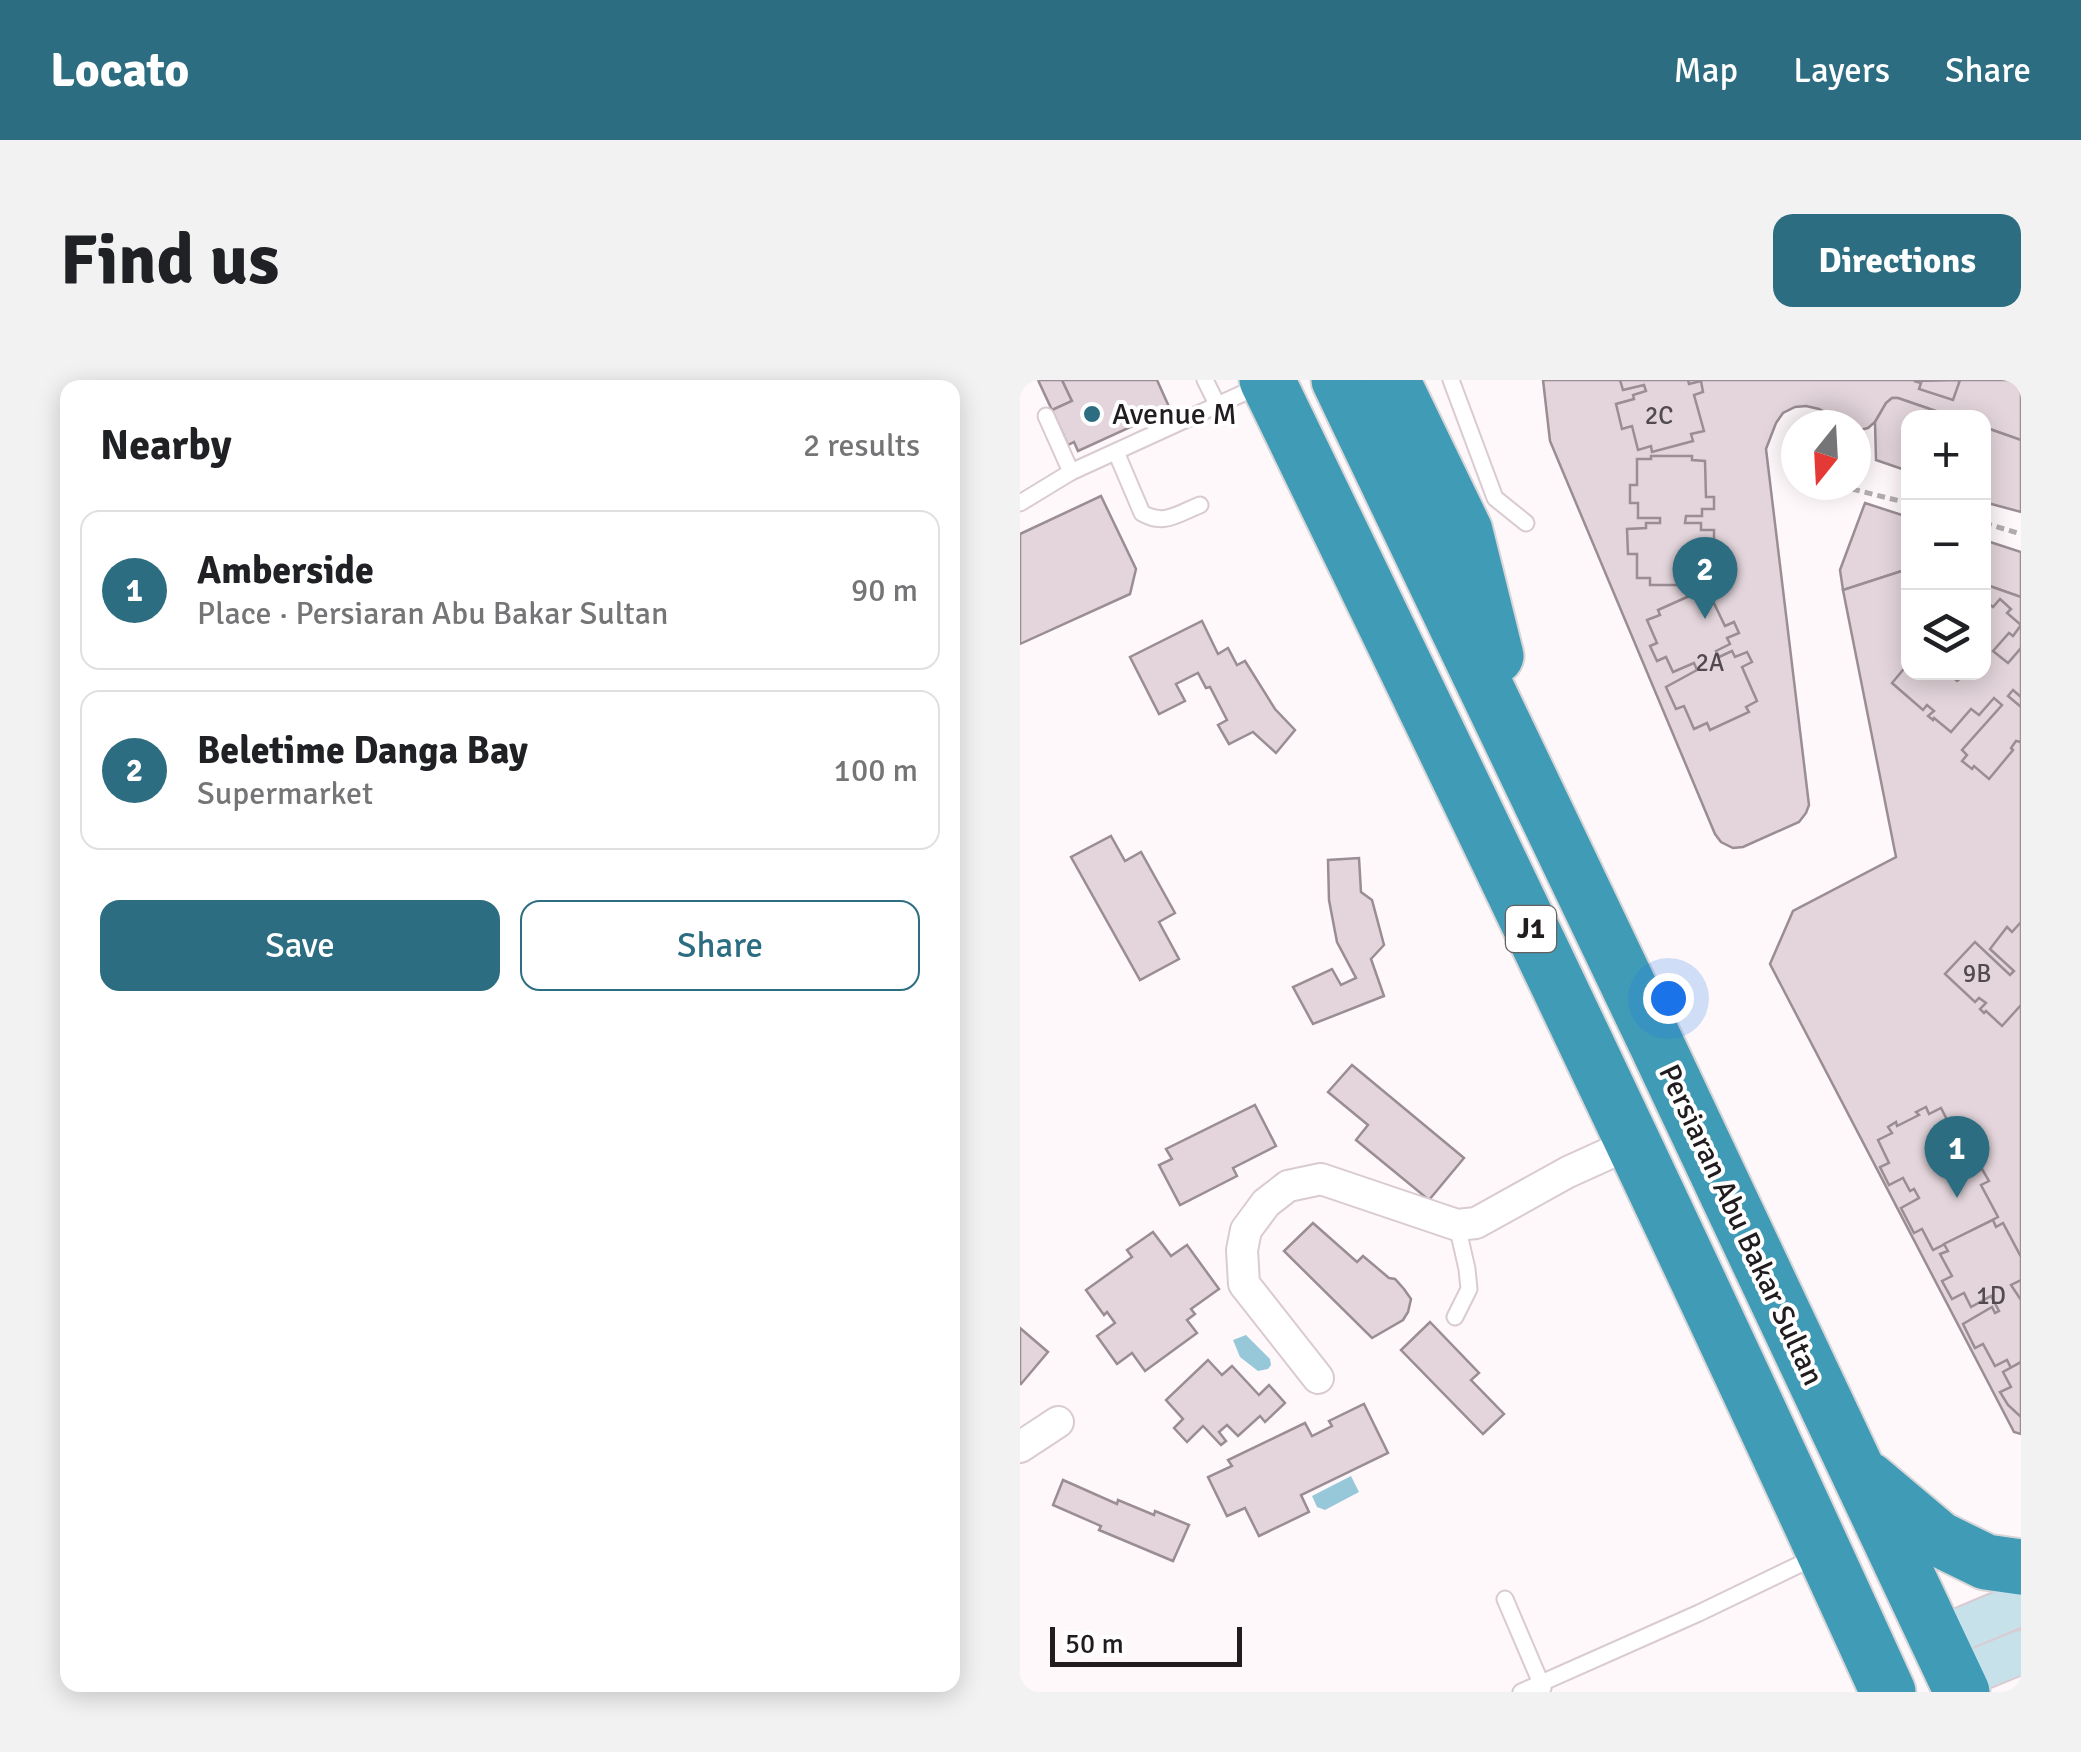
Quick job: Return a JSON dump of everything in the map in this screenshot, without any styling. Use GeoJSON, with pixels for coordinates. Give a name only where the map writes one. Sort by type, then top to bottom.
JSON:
{"type":"FeatureCollection","features":[{"type":"Feature","properties":{"kind":"highway","name":"Persiaran Abu Bakar Sultan"},"geometry":{"type":"LineString","coordinates":[[1338,380],[1856,1468],[1933,1677]]}},
{"type":"Feature","properties":{"kind":"highway"},"geometry":{"type":"LineString","coordinates":[[1392,380],[1465,531],[1525,774]]}},
{"type":"Feature","properties":{"kind":"highway","name":"Persiaran Abu Bakar Sultan"},"geometry":{"type":"LineString","coordinates":[[1268,381],[1430,714],[1855,1619],[1933,1677]]}},
{"type":"Feature","properties":{"kind":"highway"},"geometry":{"type":"LineString","coordinates":[[1856,1468],[1939,1540],[1986,1562],[2021,1567]]}},
{"type":"Feature","properties":{"kind":"street"},"geometry":{"type":"LineString","coordinates":[[1318,1378],[1244,1284],[1242,1250],[1246,1230],[1266,1203],[1288,1186],[1321,1179],[1458,1225],[1476,1222],[1568,1172],[1632,1143]]}},
{"type":"Feature","properties":{"kind":"street"},"geometry":{"type":"LineString","coordinates":[[1020,1447],[1058,1422]]}},
{"type":"Feature","properties":{"kind":"street"},"geometry":{"type":"LineString","coordinates":[[1933,1677],[2021,1604]]}},
{"type":"Feature","properties":{"kind":"street"},"geometry":{"type":"LineString","coordinates":[[1933,1677],[2021,1652]]}},
{"type":"Feature","properties":{"kind":"lane"},"geometry":{"type":"LineString","coordinates":[[1206,380],[1218,404]]}},
{"type":"Feature","properties":{"kind":"lane"},"geometry":{"type":"LineString","coordinates":[[1451,380],[1495,498],[1526,524]]}},
{"type":"Feature","properties":{"kind":"lane"},"geometry":{"type":"LineString","coordinates":[[1020,503],[1071,472],[1268,381]]}},
{"type":"Feature","properties":{"kind":"lane"},"geometry":{"type":"LineString","coordinates":[[1046,416],[1071,472]]}},
{"type":"Feature","properties":{"kind":"lane"},"geometry":{"type":"LineString","coordinates":[[1116,452],[1142,512],[1160,521],[1200,505]]}},
{"type":"Feature","properties":{"kind":"lane"},"geometry":{"type":"LineString","coordinates":[[1455,1317],[1469,1289],[1458,1225]]}},
{"type":"Feature","properties":{"kind":"lane"},"geometry":{"type":"LineString","coordinates":[[1521,1692],[1542,1688],[1825,1552]]}},
{"type":"Feature","properties":{"kind":"lane"},"geometry":{"type":"LineString","coordinates":[[1505,1600],[1542,1688]]}},
{"type":"Feature","properties":{"kind":"path"},"geometry":{"type":"LineString","coordinates":[[1871,494],[1901,501]]}},
{"type":"Feature","properties":{"kind":"path"},"geometry":{"type":"LineString","coordinates":[[1991,525],[2021,534]]}},
{"type":"Feature","properties":{"kind":"water"},"geometry":{"type":"Polygon","coordinates":[[[1246,1335],[1270,1359],[1268,1369],[1258,1371],[1240,1357],[1233,1340],[1246,1335]]]}},
{"type":"Feature","properties":{"kind":"water"},"geometry":{"type":"Polygon","coordinates":[[[1351,1476],[1359,1492],[1325,1510],[1317,1507],[1312,1496],[1351,1476]]]}},
{"type":"Feature","properties":{"kind":"building"},"geometry":{"type":"Polygon","coordinates":[[[1038,380],[1062,380],[1072,401],[1052,410],[1038,380]]]}},
{"type":"Feature","properties":{"kind":"building"},"geometry":{"type":"Polygon","coordinates":[[[1062,380],[1157,380],[1170,409],[1078,451],[1074,442],[1068,445],[1052,410],[1072,401],[1062,380]]]}},
{"type":"Feature","properties":{"kind":"building"},"geometry":{"type":"Polygon","coordinates":[[[1543,380],[2021,380],[2021,440],[1991,429],[1991,410],[1933,410],[1898,398],[1886,403],[1871,425],[1871,410],[1821,410],[1806,406],[1781,410],[1766,449],[1809,805],[1799,822],[1743,847],[1733,848],[1715,834],[1550,441],[1543,380]]]}},
{"type":"Feature","properties":{"kind":"building"},"geometry":{"type":"Polygon","coordinates":[[[1620,380],[1688,380],[1689,384],[1701,381],[1703,392],[1694,395],[1704,431],[1691,434],[1693,441],[1652,452],[1651,446],[1638,450],[1632,426],[1622,429],[1616,404],[1646,391],[1644,385],[1623,390],[1620,380]]]}},
{"type":"Feature","properties":{"kind":"building"},"geometry":{"type":"Polygon","coordinates":[[[1960,380],[1953,400],[1919,389],[1921,383],[1914,381],[1960,380]]]}},
{"type":"Feature","properties":{"kind":"building"},"geometry":{"type":"Polygon","coordinates":[[[1898,398],[1933,410],[1901,410],[1901,469],[1876,460],[1875,422],[1886,403],[1898,398]]]}},
{"type":"Feature","properties":{"kind":"building"},"geometry":{"type":"Polygon","coordinates":[[[1991,429],[2021,440],[2021,512],[1991,504],[1991,429]]]}},
{"type":"Feature","properties":{"kind":"building"},"geometry":{"type":"Polygon","coordinates":[[[1692,456],[1692,460],[1705,461],[1706,497],[1714,497],[1714,509],[1702,509],[1702,516],[1686,516],[1685,523],[1701,523],[1701,530],[1714,530],[1714,541],[1705,541],[1705,578],[1691,578],[1691,585],[1650,585],[1650,578],[1637,578],[1637,554],[1628,554],[1627,529],[1660,523],[1660,518],[1638,518],[1638,503],[1630,503],[1630,485],[1637,485],[1637,459],[1692,456]]]}},
{"type":"Feature","properties":{"kind":"building"},"geometry":{"type":"Polygon","coordinates":[[[1101,496],[1136,569],[1130,594],[1020,644],[1020,534],[1101,496]]]}},
{"type":"Feature","properties":{"kind":"building"},"geometry":{"type":"Polygon","coordinates":[[[1865,503],[1901,515],[1901,571],[1843,590],[1840,570],[1865,503]]]}},
{"type":"Feature","properties":{"kind":"building"},"geometry":{"type":"Polygon","coordinates":[[[1991,542],[2021,552],[2021,597],[1991,586],[1991,542]]]}},
{"type":"Feature","properties":{"kind":"building"},"geometry":{"type":"Polygon","coordinates":[[[1901,571],[1901,680],[1991,680],[1991,586],[2021,597],[2021,1434],[2014,1432],[1770,964],[1793,911],[1896,857],[1843,590],[1901,571]]]}},
{"type":"Feature","properties":{"kind":"building"},"geometry":{"type":"Polygon","coordinates":[[[1696,593],[1698,598],[1709,593],[1725,626],[1734,622],[1739,633],[1727,638],[1730,644],[1716,651],[1719,657],[1732,651],[1735,657],[1747,652],[1752,662],[1742,667],[1757,701],[1746,707],[1749,712],[1710,730],[1707,723],[1694,729],[1684,706],[1676,709],[1666,687],[1697,670],[1694,663],[1673,672],[1666,657],[1657,661],[1650,646],[1657,643],[1647,620],[1660,615],[1658,610],[1696,593]]]}},
{"type":"Feature","properties":{"kind":"building"},"geometry":{"type":"Polygon","coordinates":[[[2000,599],[2011,609],[2007,613],[2021,625],[1993,651],[2008,663],[2021,648],[2021,697],[2013,690],[2008,696],[2021,707],[2021,742],[2016,741],[1989,779],[1962,761],[1967,755],[1962,750],[2002,705],[1994,698],[1979,715],[1971,709],[1951,732],[1928,716],[1934,711],[1927,705],[1923,710],[1892,683],[1901,672],[1901,680],[1991,680],[1993,607],[2000,599]]]}},
{"type":"Feature","properties":{"kind":"building"},"geometry":{"type":"Polygon","coordinates":[[[1202,621],[1218,654],[1228,648],[1237,665],[1245,661],[1275,709],[1295,730],[1276,753],[1253,732],[1229,744],[1218,725],[1227,720],[1198,673],[1176,684],[1185,701],[1159,714],[1130,657],[1202,621]]]}},
{"type":"Feature","properties":{"kind":"building"},"geometry":{"type":"Polygon","coordinates":[[[1111,836],[1125,861],[1141,852],[1175,913],[1159,922],[1179,959],[1140,980],[1071,857],[1111,836]]]}},
{"type":"Feature","properties":{"kind":"building"},"geometry":{"type":"Polygon","coordinates":[[[1359,858],[1361,892],[1372,900],[1384,945],[1371,959],[1384,996],[1313,1024],[1293,987],[1332,969],[1341,985],[1356,978],[1337,942],[1329,900],[1328,860],[1359,858]]]}},
{"type":"Feature","properties":{"kind":"building"},"geometry":{"type":"Polygon","coordinates":[[[2021,922],[2021,1005],[2002,1026],[1980,1009],[1986,1003],[1979,998],[1975,1002],[1945,974],[1975,942],[2010,975],[2014,971],[1990,949],[2007,927],[2012,932],[2021,922]]]}},
{"type":"Feature","properties":{"kind":"building"},"geometry":{"type":"Polygon","coordinates":[[[1352,1065],[1464,1158],[1429,1200],[1356,1140],[1368,1125],[1328,1092],[1352,1065]]]}},
{"type":"Feature","properties":{"kind":"building"},"geometry":{"type":"Polygon","coordinates":[[[1255,1105],[1276,1146],[1233,1168],[1237,1176],[1180,1205],[1159,1165],[1172,1159],[1166,1149],[1255,1105]]]}},
{"type":"Feature","properties":{"kind":"building"},"geometry":{"type":"Polygon","coordinates":[[[1926,1107],[1929,1114],[1941,1108],[1959,1143],[1967,1138],[1974,1151],[1962,1156],[1965,1162],[1950,1170],[1954,1177],[1970,1169],[1972,1174],[1982,1169],[1989,1181],[1981,1185],[1998,1217],[1933,1250],[1922,1229],[1914,1233],[1901,1208],[1919,1198],[1903,1178],[1889,1185],[1880,1167],[1889,1163],[1878,1140],[1892,1133],[1888,1127],[1919,1115],[1916,1112],[1926,1107]]]}},
{"type":"Feature","properties":{"kind":"building"},"geometry":{"type":"Polygon","coordinates":[[[1993,1220],[1996,1227],[2003,1223],[2021,1257],[2021,1280],[2011,1285],[2021,1300],[2021,1362],[2011,1368],[2007,1360],[1995,1366],[1983,1344],[1975,1348],[1963,1324],[1992,1307],[1995,1313],[1999,1311],[1991,1296],[1971,1307],[1964,1293],[1952,1299],[1942,1281],[1952,1276],[1940,1254],[1948,1251],[1944,1244],[1993,1220]]]}},
{"type":"Feature","properties":{"kind":"building"},"geometry":{"type":"Polygon","coordinates":[[[1313,1223],[1357,1262],[1363,1256],[1395,1279],[1411,1299],[1403,1320],[1372,1338],[1284,1251],[1313,1223]]]}},
{"type":"Feature","properties":{"kind":"building"},"geometry":{"type":"Polygon","coordinates":[[[1153,1232],[1171,1256],[1187,1245],[1219,1289],[1191,1309],[1195,1314],[1187,1320],[1197,1333],[1145,1371],[1132,1353],[1117,1364],[1097,1336],[1115,1323],[1086,1290],[1132,1257],[1127,1250],[1153,1232]]]}},
{"type":"Feature","properties":{"kind":"building"},"geometry":{"type":"Polygon","coordinates":[[[1430,1322],[1479,1373],[1471,1380],[1504,1414],[1483,1434],[1401,1350],[1430,1322]]]}},
{"type":"Feature","properties":{"kind":"building"},"geometry":{"type":"Polygon","coordinates":[[[1020,1328],[1048,1352],[1021,1384],[1020,1383],[1020,1328]]]}},
{"type":"Feature","properties":{"kind":"building"},"geometry":{"type":"Polygon","coordinates":[[[1208,1360],[1222,1375],[1232,1366],[1259,1395],[1269,1385],[1285,1403],[1265,1422],[1260,1416],[1238,1436],[1227,1425],[1219,1432],[1226,1441],[1221,1445],[1203,1426],[1187,1442],[1174,1428],[1183,1419],[1166,1400],[1208,1360]]]}},
{"type":"Feature","properties":{"kind":"building"},"geometry":{"type":"Polygon","coordinates":[[[2021,1362],[2021,1417],[2000,1392],[2011,1387],[2003,1372],[2021,1362]]]}},
{"type":"Feature","properties":{"kind":"building"},"geometry":{"type":"Polygon","coordinates":[[[1364,1404],[1388,1453],[1301,1495],[1309,1512],[1259,1536],[1245,1508],[1227,1516],[1208,1477],[1232,1466],[1228,1460],[1305,1423],[1312,1436],[1332,1426],[1329,1421],[1364,1404]]]}},
{"type":"Feature","properties":{"kind":"building"},"geometry":{"type":"Polygon","coordinates":[[[1063,1480],[1117,1504],[1118,1500],[1189,1525],[1173,1561],[1099,1530],[1101,1526],[1053,1505],[1063,1480]]]}},
{"type":"Feature","properties":{"kind":"place","name":"Avenue M"},"geometry":{"type":"Point","coordinates":[1092,414]}},
{"type":"Feature","properties":{"kind":"place","name":"Beletime Danga Bay"},"geometry":{"type":"Point","coordinates":[1705,619]}},
{"type":"Feature","properties":{"kind":"place","name":"Amberside"},"geometry":{"type":"Point","coordinates":[1957,1198]}}]}
